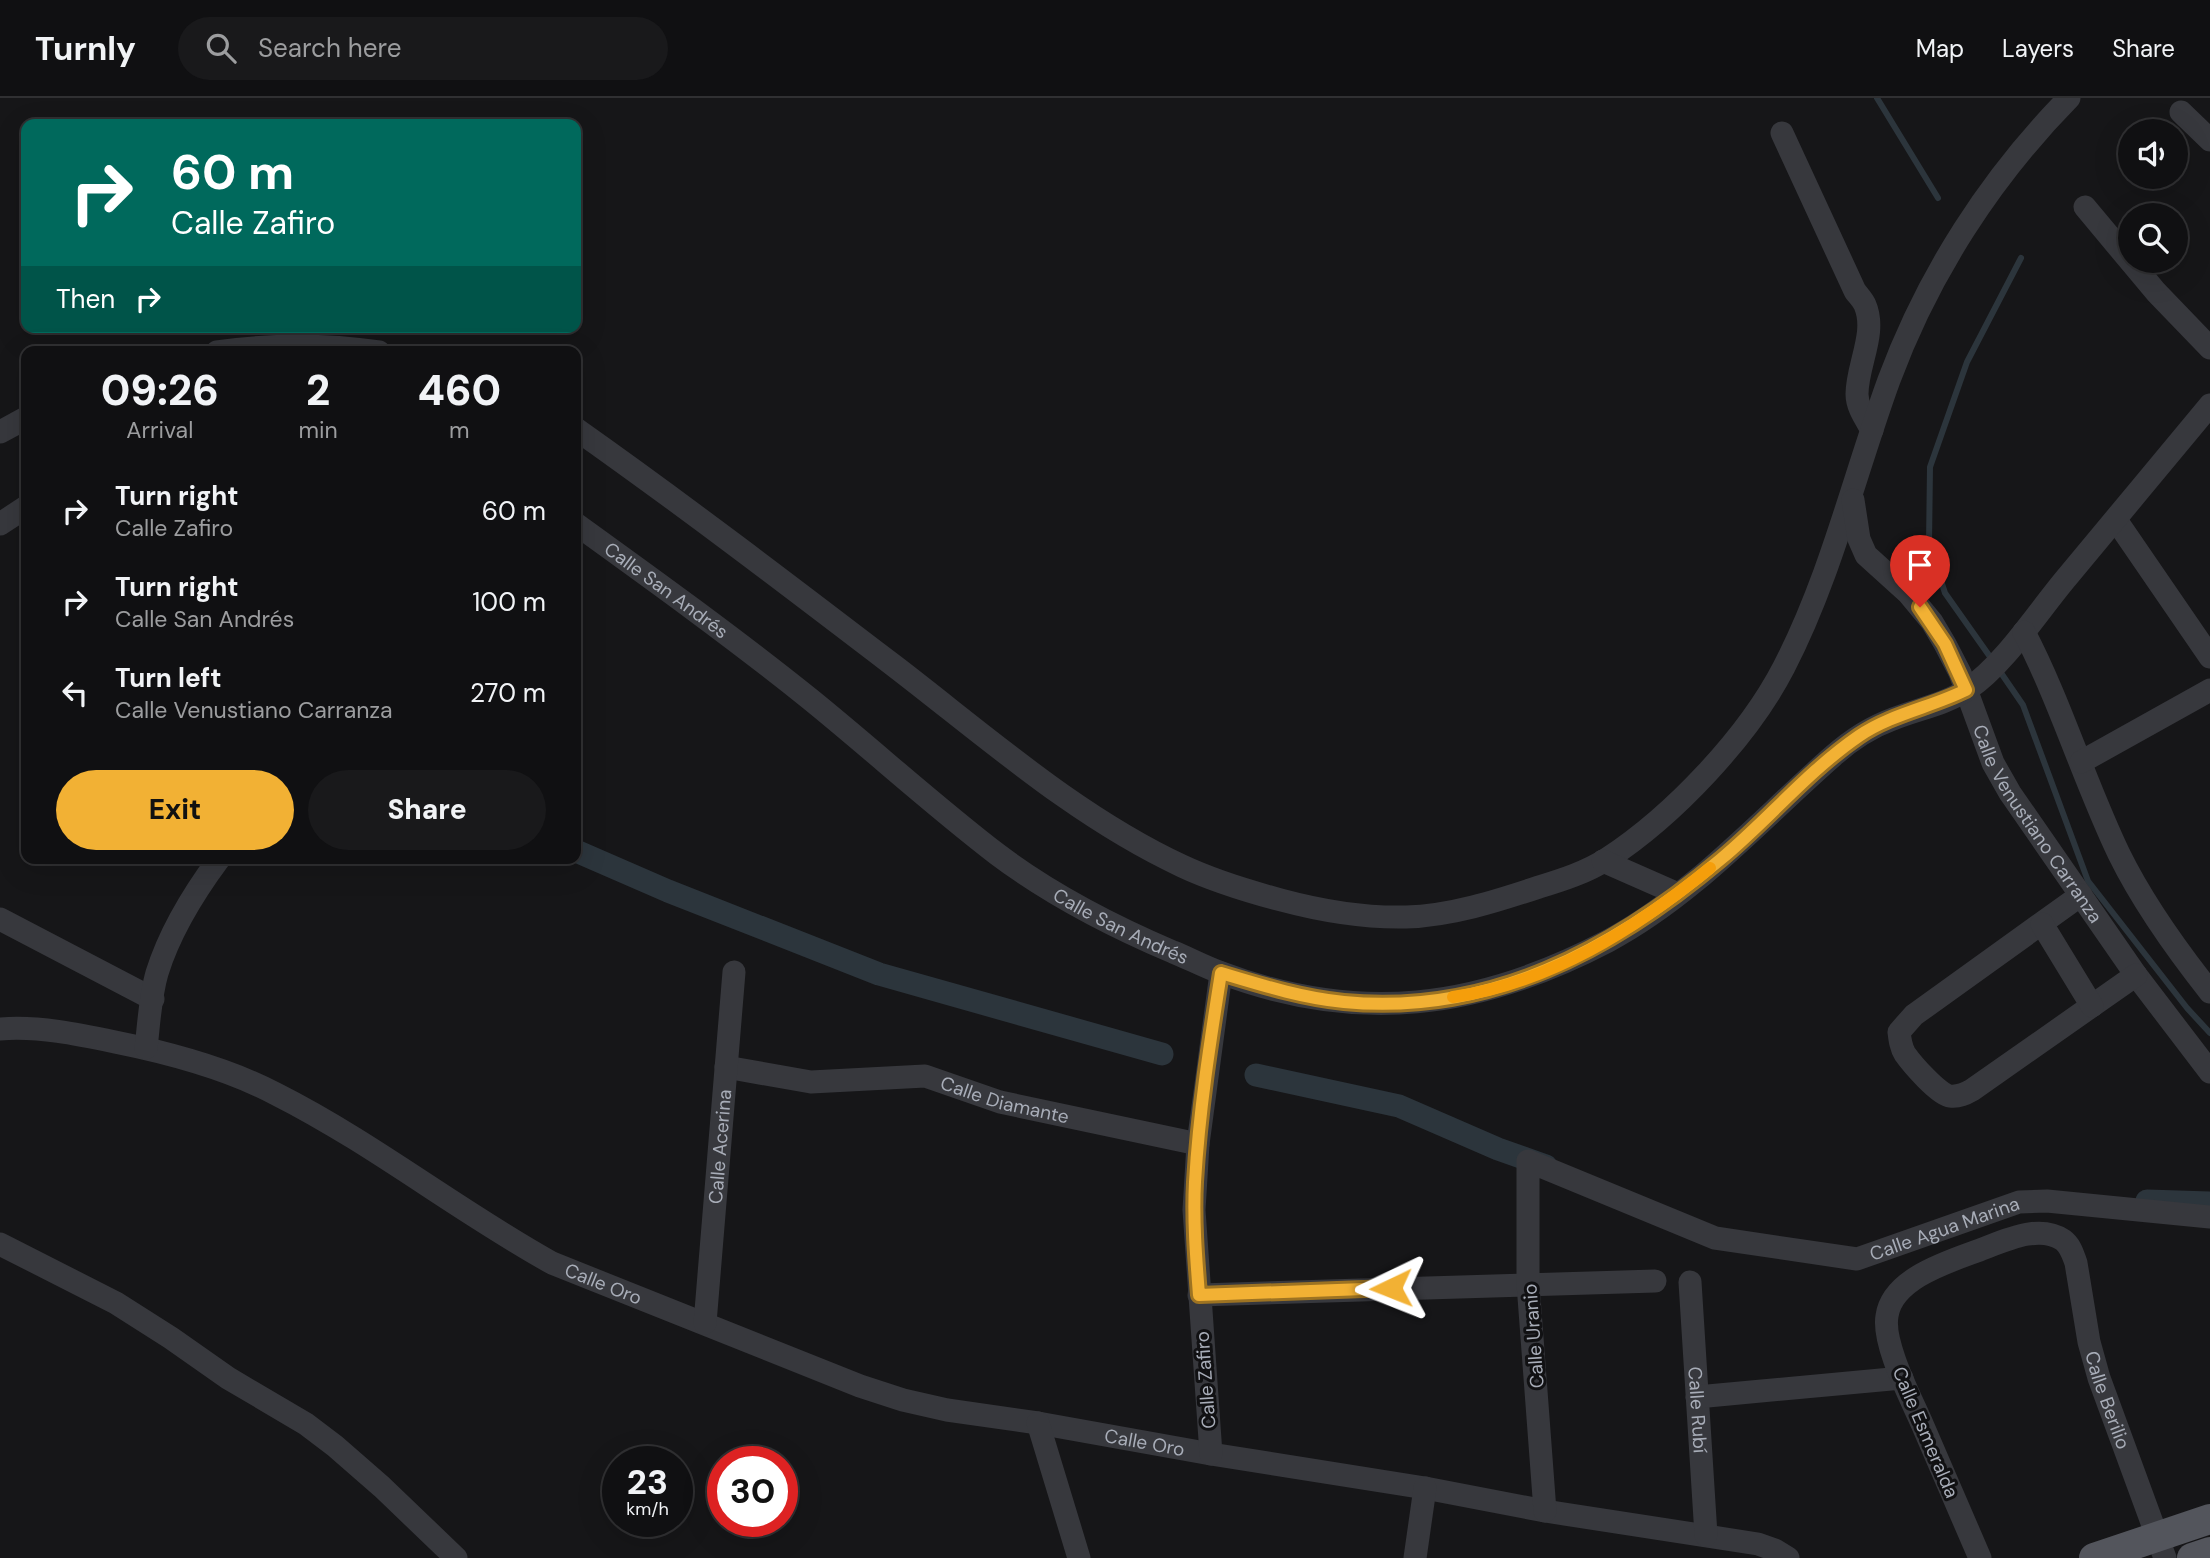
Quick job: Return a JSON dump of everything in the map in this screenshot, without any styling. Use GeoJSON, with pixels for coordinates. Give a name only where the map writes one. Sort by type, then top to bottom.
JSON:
{"type":"FeatureCollection","features":[{"type":"Feature","properties":{"kind":"main road"},"geometry":{"type":"LineString","coordinates":[[2094,1558],[2161,1547],[2210,1519]]}},
{"type":"Feature","properties":{"kind":"main road"},"geometry":{"type":"LineString","coordinates":[[2192,1558],[2210,1552]]}},
{"type":"Feature","properties":{"kind":"street"},"geometry":{"type":"LineString","coordinates":[[581,433],[823,611],[1045,781],[1098,819],[1184,867],[1234,888],[1346,915],[1410,917],[1508,898],[1559,881],[1603,862],[1651,826],[1698,782],[1761,705],[1797,641],[1853,494],[1890,377],[1916,314],[1955,243],[1994,186],[2032,137],[2068,98]]}},
{"type":"Feature","properties":{"kind":"street"},"geometry":{"type":"LineString","coordinates":[[2181,112],[2210,140]]}},
{"type":"Feature","properties":{"kind":"street"},"geometry":{"type":"LineString","coordinates":[[1782,133],[1855,291],[1865,304],[1867,333],[1857,395],[1860,409],[1872,430]]}},
{"type":"Feature","properties":{"kind":"street"},"geometry":{"type":"LineString","coordinates":[[2085,207],[2156,292],[2210,348]]}},
{"type":"Feature","properties":{"kind":"street"},"geometry":{"type":"LineString","coordinates":[[259,346],[322,346]]}},
{"type":"Feature","properties":{"kind":"street"},"geometry":{"type":"LineString","coordinates":[[1974,684],[2024,632],[2210,405]]}},
{"type":"Feature","properties":{"kind":"street"},"geometry":{"type":"LineString","coordinates":[[0,432],[21,421]]}},
{"type":"Feature","properties":{"kind":"street","name":"Calle Venustiano Carranza"},"geometry":{"type":"LineString","coordinates":[[1853,494],[1859,538],[1866,555],[1908,593],[1932,622],[1955,663],[1974,684],[1993,764],[2010,793],[2136,975],[2210,1072]]}},
{"type":"Feature","properties":{"kind":"street"},"geometry":{"type":"LineString","coordinates":[[0,524],[21,510]]}},
{"type":"Feature","properties":{"kind":"street"},"geometry":{"type":"LineString","coordinates":[[2116,520],[2210,657]]}},
{"type":"Feature","properties":{"kind":"street","name":"Calle San Andrés"},"geometry":{"type":"LineString","coordinates":[[581,528],[808,697],[999,855],[1063,897],[1135,936],[1221,973],[1295,994],[1344,1002],[1391,1004],[1473,994],[1522,980],[1613,939],[1649,916],[1723,858],[1837,752],[1861,734],[1879,724],[1948,699],[1974,684]]}},
{"type":"Feature","properties":{"kind":"street"},"geometry":{"type":"LineString","coordinates":[[2024,632],[2044,671],[2119,854],[2135,884],[2181,954],[2210,992]]}},
{"type":"Feature","properties":{"kind":"street"},"geometry":{"type":"LineString","coordinates":[[2081,762],[2210,690]]}},
{"type":"Feature","properties":{"kind":"street"},"geometry":{"type":"LineString","coordinates":[[1603,862],[1678,894]]}},
{"type":"Feature","properties":{"kind":"street"},"geometry":{"type":"LineString","coordinates":[[145,1048],[157,975],[176,926],[215,864]]}},
{"type":"Feature","properties":{"kind":"street"},"geometry":{"type":"LineString","coordinates":[[2081,895],[1914,1015],[1899,1032],[1906,1055],[1937,1091],[1948,1096],[1960,1096],[2136,975]]}},
{"type":"Feature","properties":{"kind":"street"},"geometry":{"type":"LineString","coordinates":[[0,919],[153,999]]}},
{"type":"Feature","properties":{"kind":"street"},"geometry":{"type":"LineString","coordinates":[[2042,924],[2092,1006]]}},
{"type":"Feature","properties":{"kind":"street","name":"Calle Acerina"},"geometry":{"type":"LineString","coordinates":[[705,1323],[734,972]]}},
{"type":"Feature","properties":{"kind":"street","name":"Calle Zafiro"},"geometry":{"type":"LineString","coordinates":[[1210,1454],[1194,1210],[1198,1144],[1221,973]]}},
{"type":"Feature","properties":{"kind":"street","name":"Calle Oro"},"geometry":{"type":"LineString","coordinates":[[0,1029],[26,1027],[145,1048],[178,1056],[276,1093],[552,1263],[860,1386],[903,1400],[947,1410],[1425,1488],[1545,1511],[1758,1544],[1788,1558]]}},
{"type":"Feature","properties":{"kind":"street","name":"Calle Diamante"},"geometry":{"type":"LineString","coordinates":[[726,1067],[811,1082],[925,1076],[999,1102],[1198,1144]]}},
{"type":"Feature","properties":{"kind":"street","name":"Calle Agua Marina"},"geometry":{"type":"LineString","coordinates":[[1528,1161],[1714,1238],[1857,1259],[2020,1202],[2047,1201],[2210,1217]]}},
{"type":"Feature","properties":{"kind":"street","name":"Calle Uranio"},"geometry":{"type":"LineString","coordinates":[[1528,1161],[1528,1284],[1545,1511]]}},
{"type":"Feature","properties":{"kind":"street","name":"Calle Berilio"},"geometry":{"type":"LineString","coordinates":[[1889,1304],[1904,1287],[1935,1266],[2014,1237],[2051,1235],[2064,1241],[2072,1251],[2076,1263],[2089,1342],[2099,1378],[2161,1547]]}},
{"type":"Feature","properties":{"kind":"street"},"geometry":{"type":"LineString","coordinates":[[0,1244],[116,1303],[229,1378],[306,1424],[382,1487],[456,1558]]}},
{"type":"Feature","properties":{"kind":"street"},"geometry":{"type":"LineString","coordinates":[[1199,1295],[1655,1281]]}},
{"type":"Feature","properties":{"kind":"street","name":"Calle Rubí"},"geometry":{"type":"LineString","coordinates":[[1690,1282],[1706,1535]]}},
{"type":"Feature","properties":{"kind":"street","name":"Calle Esmeralda"},"geometry":{"type":"LineString","coordinates":[[1889,1304],[1886,1318],[1887,1336],[1902,1378],[1980,1558]]}},
{"type":"Feature","properties":{"kind":"street"},"geometry":{"type":"LineString","coordinates":[[1697,1397],[1902,1378]]}},
{"type":"Feature","properties":{"kind":"street"},"geometry":{"type":"LineString","coordinates":[[1038,1423],[1079,1558]]}},
{"type":"Feature","properties":{"kind":"street"},"geometry":{"type":"LineString","coordinates":[[1415,1558],[1425,1488]]}},
{"type":"Feature","properties":{"kind":"waterway"},"geometry":{"type":"LineString","coordinates":[[1877,98],[1938,198]]}},
{"type":"Feature","properties":{"kind":"waterway"},"geometry":{"type":"LineString","coordinates":[[1993,661],[1945,593],[1929,544],[1930,467],[1967,362],[2021,258]]}},
{"type":"Feature","properties":{"kind":"waterway"},"geometry":{"type":"LineString","coordinates":[[1999,670],[2023,705],[2088,881],[2187,1008],[2210,1033]]}},
{"type":"Feature","properties":{"kind":"waterway"},"geometry":{"type":"LineString","coordinates":[[581,853],[668,891],[879,974],[1162,1054]]}},
{"type":"Feature","properties":{"kind":"waterway"},"geometry":{"type":"LineString","coordinates":[[1256,1075],[1399,1106],[1498,1149],[1546,1166]]}},
{"type":"Feature","properties":{"kind":"waterway"},"geometry":{"type":"LineString","coordinates":[[2147,1201],[2210,1203]]}},
{"type":"Feature","properties":{"kind":"slow traffic"},"geometry":{"type":"LineString","coordinates":[[1453,997],[1522,980],[1613,939],[1649,916],[1710,868]]}},
{"type":"Feature","properties":{"kind":"route"},"geometry":{"type":"LineString","coordinates":[[1391,1288],[1199,1295],[1195,1180],[1209,1049],[1221,973],[1295,994],[1344,1002],[1391,1004],[1430,1001],[1473,994],[1522,980],[1613,939],[1649,916],[1723,858],[1837,752],[1861,734],[1879,724],[1966,690],[1945,644],[1920,607]]}}]}
